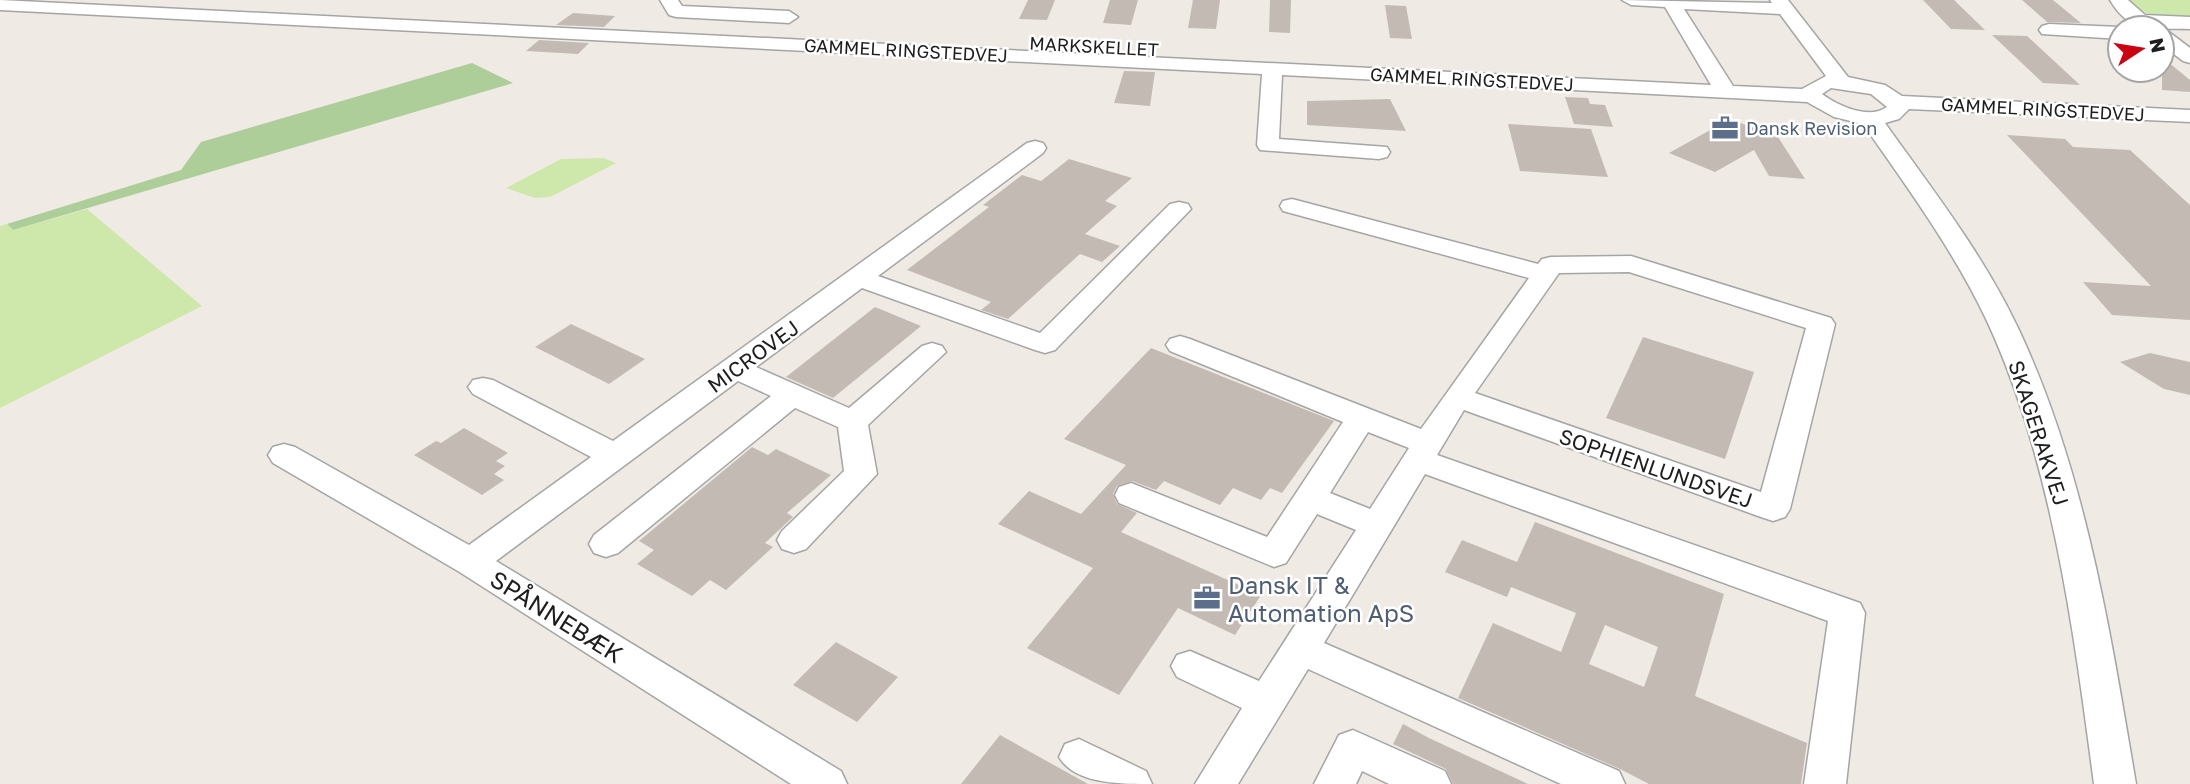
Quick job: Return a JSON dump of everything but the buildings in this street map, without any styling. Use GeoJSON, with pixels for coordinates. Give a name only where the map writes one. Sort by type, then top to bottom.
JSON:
{"type":"FeatureCollection","features":[{"type":"Feature","properties":{"kind":"street"},"geometry":{"type":"LineString","coordinates":[[669,0],[676,11],[778,30],[803,0]]}},
{"type":"Feature","properties":{"kind":"street"},"geometry":{"type":"LineString","coordinates":[[1631,0],[1783,5],[1842,82]]}},
{"type":"Feature","properties":{"kind":"street"},"geometry":{"type":"LineString","coordinates":[[2119,0],[2135,14]]}},
{"type":"Feature","properties":{"kind":"street"},"geometry":{"type":"LineString","coordinates":[[1671,1],[1726,92]]}},
{"type":"Feature","properties":{"kind":"street","name":"GAMMEL RINGSTEDVEJ"},"geometry":{"type":"LineString","coordinates":[[0,4],[778,30],[1240,60],[1272,69],[1812,96]]}},
{"type":"Feature","properties":{"kind":"street"},"geometry":{"type":"LineString","coordinates":[[2049,30],[2106,32]]}},
{"type":"Feature","properties":{"kind":"street"},"geometry":{"type":"LineString","coordinates":[[1240,60],[1480,66]]}},
{"type":"Feature","properties":{"kind":"street"},"geometry":{"type":"LineString","coordinates":[[1272,69],[1268,145],[1379,152]]}},
{"type":"Feature","properties":{"kind":"street"},"geometry":{"type":"LineString","coordinates":[[1842,82],[1874,89],[1883,110],[1834,110],[1812,96],[1812,90],[1817,85],[1842,82]]}},
{"type":"Feature","properties":{"kind":"street","name":"GAMMEL RINGSTEDVEJ"},"geometry":{"type":"LineString","coordinates":[[1883,110],[2190,116]]}},
{"type":"Feature","properties":{"kind":"street","name":"SKAGERAKVEJ"},"geometry":{"type":"LineString","coordinates":[[1883,110],[1972,267],[2000,321],[2024,378],[2047,445],[2067,520],[2099,680],[2115,784]]}},
{"type":"Feature","properties":{"kind":"street","name":"MICROVEJ"},"geometry":{"type":"LineString","coordinates":[[470,562],[1035,148]]}},
{"type":"Feature","properties":{"kind":"street"},"geometry":{"type":"LineString","coordinates":[[1216,784],[1457,397],[1545,274],[1292,206]]}},
{"type":"Feature","properties":{"kind":"street"},"geometry":{"type":"LineString","coordinates":[[860,278],[1045,344],[1178,209]]}},
{"type":"Feature","properties":{"kind":"street","name":"SOPHIENLUNDSVEJ"},"geometry":{"type":"LineString","coordinates":[[1457,397],[1773,509],[1821,324],[1631,264],[1551,265],[1545,274]]}},
{"type":"Feature","properties":{"kind":"street"},"geometry":{"type":"LineString","coordinates":[[1180,345],[1362,417],[1423,452],[1847,613],[1825,784]]}},
{"type":"Feature","properties":{"kind":"street"},"geometry":{"type":"LineString","coordinates":[[852,422],[932,352]]}},
{"type":"Feature","properties":{"kind":"street"},"geometry":{"type":"LineString","coordinates":[[735,368],[852,422]]}},
{"type":"Feature","properties":{"kind":"street"},"geometry":{"type":"LineString","coordinates":[[483,387],[615,456]]}},
{"type":"Feature","properties":{"kind":"street"},"geometry":{"type":"LineString","coordinates":[[606,544],[792,395]]}},
{"type":"Feature","properties":{"kind":"street"},"geometry":{"type":"LineString","coordinates":[[1130,495],[1274,554],[1362,417]]}},
{"type":"Feature","properties":{"kind":"street"},"geometry":{"type":"LineString","coordinates":[[794,540],[861,474],[852,422]]}},
{"type":"Feature","properties":{"kind":"street","name":"SPÅNNEBÆK"},"geometry":{"type":"LineString","coordinates":[[284,455],[470,562],[826,784]]}},
{"type":"Feature","properties":{"kind":"street"},"geometry":{"type":"LineString","coordinates":[[1310,498],[1377,525]]}},
{"type":"Feature","properties":{"kind":"street"},"geometry":{"type":"LineString","coordinates":[[1301,649],[1604,784]]}},
{"type":"Feature","properties":{"kind":"street"},"geometry":{"type":"LineString","coordinates":[[1190,666],[1267,702]]}},
{"type":"Feature","properties":{"kind":"street"},"geometry":{"type":"LineString","coordinates":[[1335,784],[1353,747],[1430,784]]}},
{"type":"Feature","properties":{"kind":"street"},"geometry":{"type":"LineString","coordinates":[[1079,757],[1131,784]]}},
{"type":"Feature","properties":{"kind":"green space"},"geometry":{"type":"Polygon","coordinates":[[[2128,0],[2190,0],[2190,19],[2176,18],[2176,14],[2149,14],[2128,0]]]}},
{"type":"Feature","properties":{"kind":"green space"},"geometry":{"type":"Polygon","coordinates":[[[472,63],[513,83],[13,230],[7,224],[181,170],[201,142],[472,63]]]}},
{"type":"Feature","properties":{"kind":"green space"},"geometry":{"type":"Polygon","coordinates":[[[603,158],[616,163],[550,197],[535,198],[506,188],[561,159],[603,158]]]}},
{"type":"Feature","properties":{"kind":"green space"},"geometry":{"type":"Polygon","coordinates":[[[87,209],[202,306],[0,408],[0,226],[7,224],[13,230],[87,209]]]}},
{"type":"Feature","properties":{"kind":"place","name":"Dansk Revision"},"geometry":{"type":"Point","coordinates":[1725,128]}},
{"type":"Feature","properties":{"kind":"place","name":"Dansk IT & Automation ApS"},"geometry":{"type":"Point","coordinates":[1207,598]}}]}
